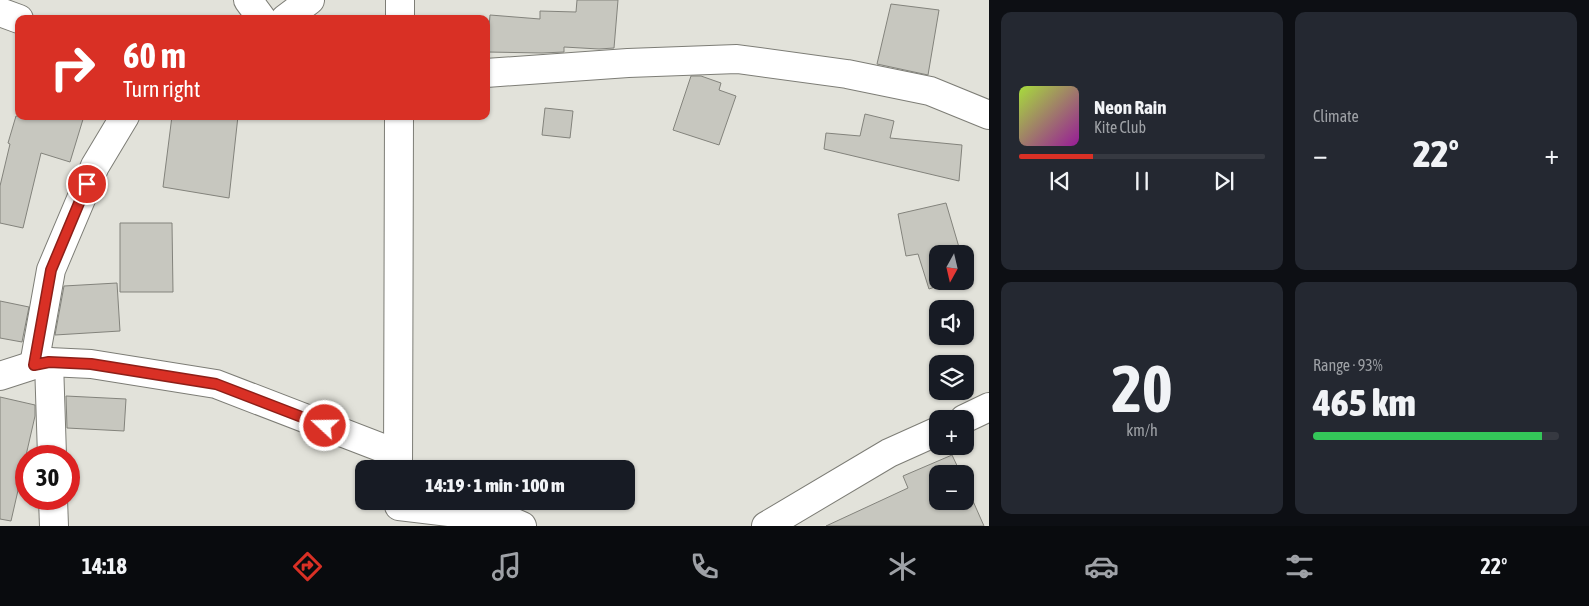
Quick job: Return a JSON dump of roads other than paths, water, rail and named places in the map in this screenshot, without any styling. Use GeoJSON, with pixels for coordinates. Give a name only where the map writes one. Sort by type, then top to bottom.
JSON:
{"type":"FeatureCollection","features":[{"type":"Feature","properties":{"kind":"street"},"geometry":{"type":"LineString","coordinates":[[248,0],[259,15]]}},
{"type":"Feature","properties":{"kind":"street"},"geometry":{"type":"LineString","coordinates":[[290,15],[310,0]]}},
{"type":"Feature","properties":{"kind":"street"},"geometry":{"type":"LineString","coordinates":[[400,0],[400,15]]}},
{"type":"Feature","properties":{"kind":"street"},"geometry":{"type":"LineString","coordinates":[[0,12],[15,18]]}},
{"type":"Feature","properties":{"kind":"street"},"geometry":{"type":"LineString","coordinates":[[490,73],[628,63],[737,59],[847,74],[930,91],[989,115]]}},
{"type":"Feature","properties":{"kind":"street"},"geometry":{"type":"LineString","coordinates":[[51,445],[41,363],[51,270],[94,166],[123,120]]}},
{"type":"Feature","properties":{"kind":"street"},"geometry":{"type":"LineString","coordinates":[[398,460],[399,120]]}},
{"type":"Feature","properties":{"kind":"street"},"geometry":{"type":"LineString","coordinates":[[0,376],[41,363],[91,364],[216,384],[393,460]]}},
{"type":"Feature","properties":{"kind":"street"},"geometry":{"type":"LineString","coordinates":[[974,414],[989,407]]}},
{"type":"Feature","properties":{"kind":"street"},"geometry":{"type":"LineString","coordinates":[[766,526],[889,453],[929,435]]}},
{"type":"Feature","properties":{"kind":"street"},"geometry":{"type":"LineString","coordinates":[[53,510],[54,526]]}},
{"type":"Feature","properties":{"kind":"street"},"geometry":{"type":"LineString","coordinates":[[399,511],[506,520],[522,526]]}}]}
